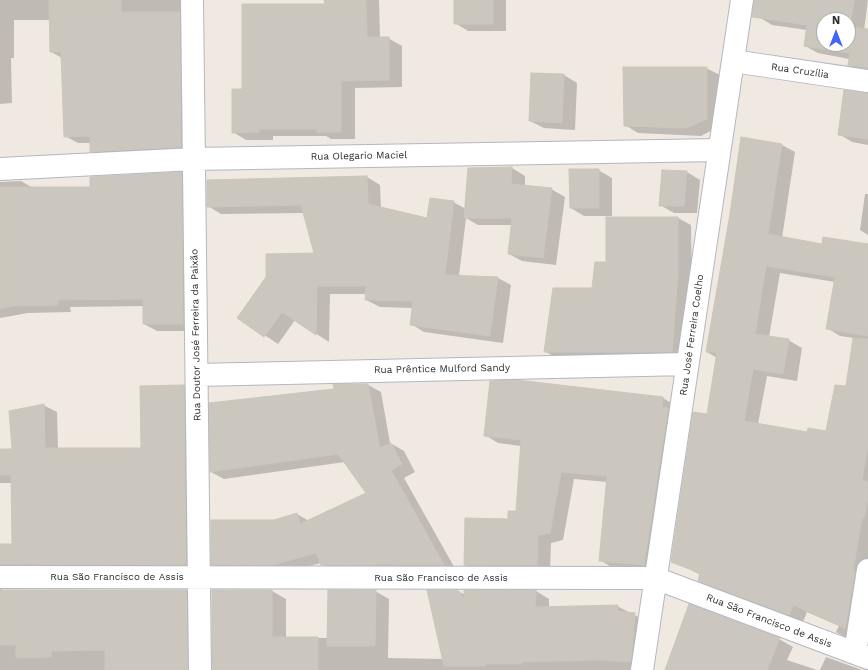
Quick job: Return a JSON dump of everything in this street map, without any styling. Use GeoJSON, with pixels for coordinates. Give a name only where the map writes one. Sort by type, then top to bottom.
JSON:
{"type":"FeatureCollection","features":[{"type":"Feature","properties":{"kind":"street","name":"Rua Doutor José Ferreira da Paixão"},"geometry":{"type":"LineString","coordinates":[[192,0],[200,670]]}},
{"type":"Feature","properties":{"kind":"street","name":"Rua José Ferreira Coelho"},"geometry":{"type":"LineString","coordinates":[[642,670],[742,0]]}},
{"type":"Feature","properties":{"kind":"street","name":"Rua Cruzília"},"geometry":{"type":"LineString","coordinates":[[732,61],[868,81]]}},
{"type":"Feature","properties":{"kind":"street","name":"Rua Olegario Maciel"},"geometry":{"type":"LineString","coordinates":[[0,169],[194,159],[719,150]]}},
{"type":"Feature","properties":{"kind":"street","name":"Rua Prêntice Mulford Sandy"},"geometry":{"type":"LineString","coordinates":[[197,375],[687,364]]}},
{"type":"Feature","properties":{"kind":"street"},"geometry":{"type":"LineString","coordinates":[[861,656],[868,570]]}},
{"type":"Feature","properties":{"kind":"street","name":"Rua São Francisco de Assis"},"geometry":{"type":"LineString","coordinates":[[0,577],[655,578],[861,656]]}},
{"type":"Feature","properties":{"kind":"building"},"geometry":{"type":"Polygon","coordinates":[[[49,0],[121,0],[121,12],[180,12],[181,147],[90,152],[90,136],[64,137],[61,52],[50,52],[49,0]]]}},
{"type":"Feature","properties":{"kind":"building"},"geometry":{"type":"Polygon","coordinates":[[[324,0],[366,0],[367,37],[389,37],[389,80],[341,81],[341,132],[317,132],[317,129],[259,129],[259,132],[232,133],[232,89],[242,89],[242,4],[325,4],[324,0]]]}},
{"type":"Feature","properties":{"kind":"building"},"geometry":{"type":"Polygon","coordinates":[[[454,0],[493,0],[493,24],[454,24],[454,0]]]}},
{"type":"Feature","properties":{"kind":"building"},"geometry":{"type":"Polygon","coordinates":[[[754,0],[854,0],[852,12],[816,12],[816,48],[804,46],[807,25],[752,17],[754,0]]]}},
{"type":"Feature","properties":{"kind":"building"},"geometry":{"type":"Polygon","coordinates":[[[856,28],[868,29],[868,68],[848,65],[850,53],[843,52],[856,52],[856,28]]]}},
{"type":"Feature","properties":{"kind":"building"},"geometry":{"type":"Polygon","coordinates":[[[623,67],[707,67],[707,119],[687,128],[624,126],[623,67]]]}},
{"type":"Feature","properties":{"kind":"building"},"geometry":{"type":"Polygon","coordinates":[[[531,73],[564,74],[562,123],[529,121],[531,73]]]}},
{"type":"Feature","properties":{"kind":"building"},"geometry":{"type":"Polygon","coordinates":[[[844,90],[868,93],[868,139],[838,135],[844,90]]]}},
{"type":"Feature","properties":{"kind":"building"},"geometry":{"type":"Polygon","coordinates":[[[741,137],[782,144],[768,234],[822,244],[823,237],[868,244],[868,336],[826,329],[835,277],[766,266],[755,334],[789,339],[783,374],[753,369],[744,421],[807,432],[808,428],[826,431],[835,385],[846,386],[853,338],[868,339],[868,446],[862,480],[868,482],[868,498],[864,518],[862,518],[853,571],[855,572],[845,628],[793,605],[789,615],[698,581],[700,573],[671,562],[693,412],[707,414],[717,352],[706,352],[730,214],[741,137]]]}},
{"type":"Feature","properties":{"kind":"building"},"geometry":{"type":"Polygon","coordinates":[[[512,167],[511,184],[552,188],[543,258],[508,254],[512,218],[464,218],[468,168],[512,167]]]}},
{"type":"Feature","properties":{"kind":"building"},"geometry":{"type":"Polygon","coordinates":[[[569,169],[599,169],[599,208],[570,208],[569,169]]]}},
{"type":"Feature","properties":{"kind":"building"},"geometry":{"type":"Polygon","coordinates":[[[662,170],[687,171],[684,206],[659,206],[662,170]]]}},
{"type":"Feature","properties":{"kind":"building"},"geometry":{"type":"Polygon","coordinates":[[[182,172],[183,324],[143,324],[143,299],[58,300],[58,305],[14,306],[0,309],[0,187],[90,187],[90,177],[182,172]]]}},
{"type":"Feature","properties":{"kind":"building"},"geometry":{"type":"Polygon","coordinates":[[[367,176],[368,204],[427,218],[430,198],[454,201],[445,275],[498,277],[490,336],[410,325],[413,301],[365,300],[366,286],[317,286],[316,335],[282,312],[264,337],[237,318],[266,277],[266,254],[314,253],[301,205],[207,207],[207,180],[367,176]]]}},
{"type":"Feature","properties":{"kind":"building"},"geometry":{"type":"Polygon","coordinates":[[[606,217],[678,217],[678,274],[672,352],[544,352],[553,288],[592,288],[595,262],[606,262],[606,217]]]}},
{"type":"Feature","properties":{"kind":"building"},"geometry":{"type":"Polygon","coordinates":[[[517,380],[663,397],[662,407],[668,408],[644,565],[599,561],[607,476],[561,472],[550,533],[538,535],[537,565],[464,565],[465,518],[508,519],[508,511],[516,511],[521,440],[484,436],[490,381],[517,380]]]}},
{"type":"Feature","properties":{"kind":"building"},"geometry":{"type":"Polygon","coordinates":[[[333,384],[368,384],[380,448],[391,443],[402,464],[391,470],[444,565],[321,565],[316,553],[272,565],[211,565],[211,520],[274,520],[297,513],[300,524],[366,493],[338,454],[210,472],[209,403],[334,389],[333,384]]]}},
{"type":"Feature","properties":{"kind":"building"},"geometry":{"type":"Polygon","coordinates":[[[184,385],[186,565],[0,564],[0,544],[12,544],[11,475],[0,475],[0,449],[12,449],[9,411],[44,404],[45,448],[141,448],[140,386],[184,385]]]}},
{"type":"Feature","properties":{"kind":"building"},"geometry":{"type":"Polygon","coordinates":[[[0,590],[187,590],[188,670],[105,670],[105,650],[51,651],[51,657],[16,658],[16,645],[0,645],[0,590]]]}},
{"type":"Feature","properties":{"kind":"building"},"geometry":{"type":"Polygon","coordinates":[[[212,590],[272,590],[272,637],[318,637],[318,670],[212,670],[212,590]]]}},
{"type":"Feature","properties":{"kind":"building"},"geometry":{"type":"Polygon","coordinates":[[[328,590],[376,590],[375,646],[327,646],[328,590]]]}},
{"type":"Feature","properties":{"kind":"building"},"geometry":{"type":"Polygon","coordinates":[[[427,590],[458,590],[464,600],[464,590],[536,590],[535,607],[618,605],[617,611],[635,613],[631,662],[600,660],[522,662],[522,664],[485,664],[485,666],[444,666],[427,590]]]}},
{"type":"Feature","properties":{"kind":"building"},"geometry":{"type":"Polygon","coordinates":[[[689,604],[780,638],[767,670],[665,670],[689,604]]]}}]}
